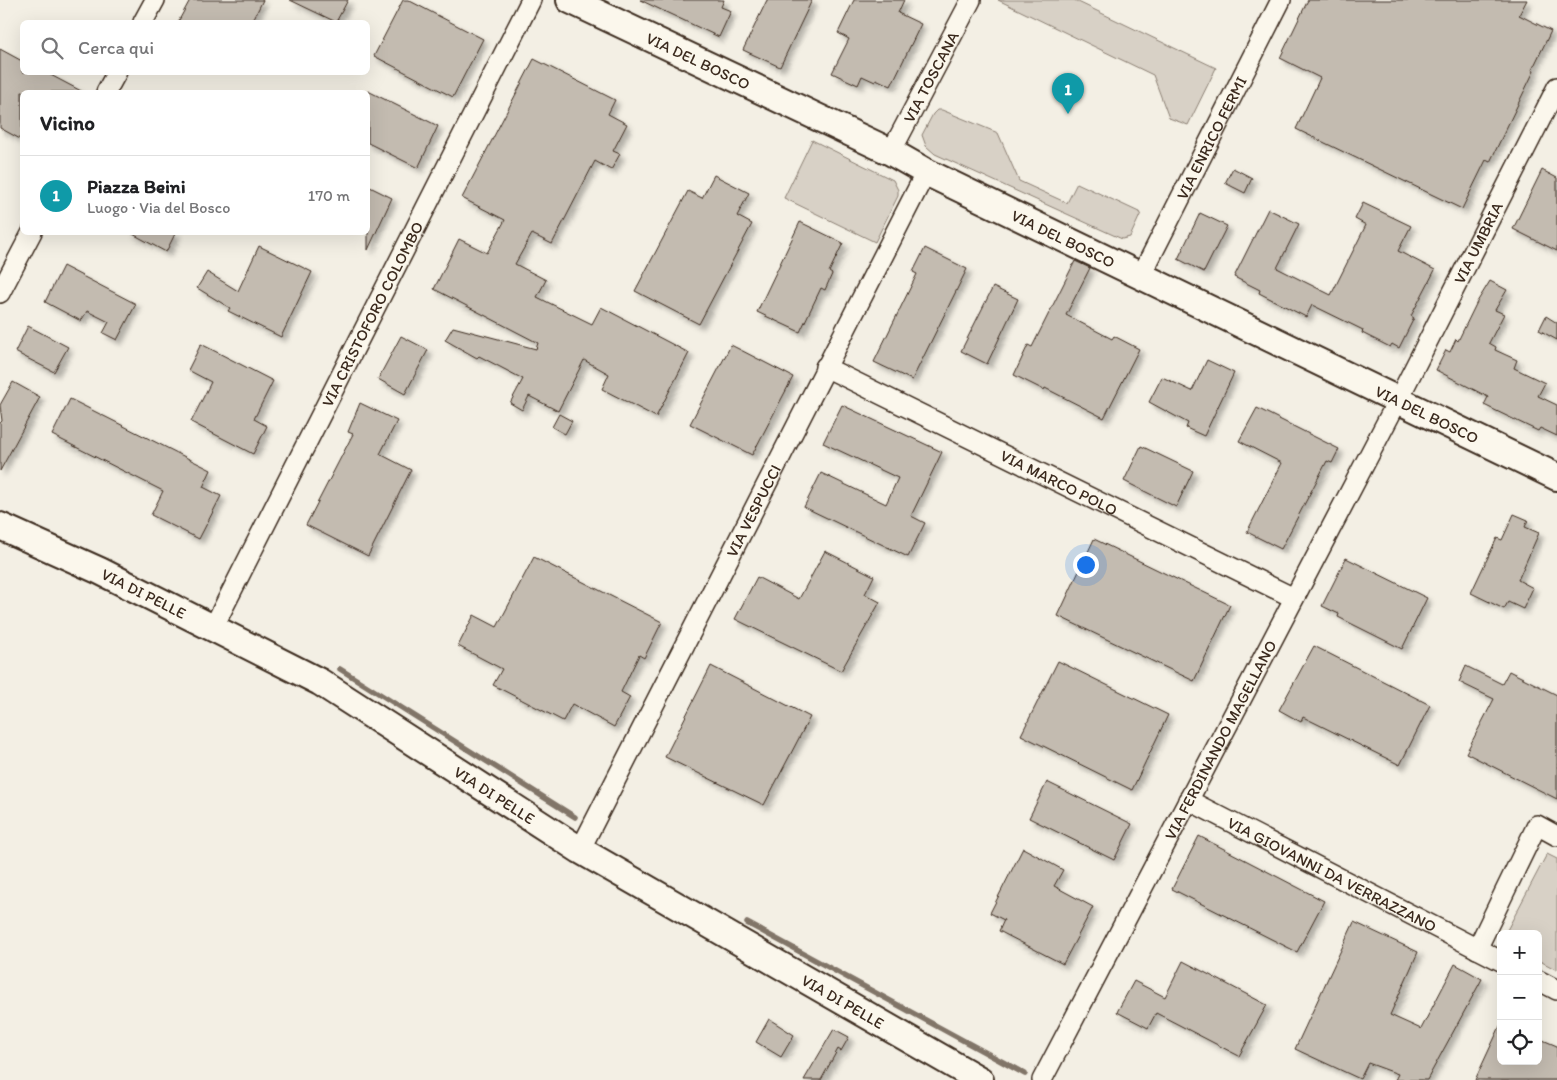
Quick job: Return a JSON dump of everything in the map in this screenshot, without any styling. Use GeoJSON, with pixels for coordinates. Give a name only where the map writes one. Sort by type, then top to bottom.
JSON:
{"type":"FeatureCollection","features":[{"type":"Feature","properties":{"kind":"street"},"geometry":{"type":"LineString","coordinates":[[144,20],[155,0]]}},
{"type":"Feature","properties":{"kind":"street","name":"VIA CRISTOFORO COLOMBO"},"geometry":{"type":"LineString","coordinates":[[213,628],[531,0]]}},
{"type":"Feature","properties":{"kind":"street","name":"VIA DEL BOSCO"},"geometry":{"type":"LineString","coordinates":[[570,0],[890,152],[926,172],[1557,477]]}},
{"type":"Feature","properties":{"kind":"street","name":"VIA TOSCANA"},"geometry":{"type":"LineString","coordinates":[[890,152],[971,0]]}},
{"type":"Feature","properties":{"kind":"street","name":"VIA ENRICO FERMI"},"geometry":{"type":"LineString","coordinates":[[1141,276],[1281,0]]}},
{"type":"Feature","properties":{"kind":"street"},"geometry":{"type":"LineString","coordinates":[[107,90],[114,75]]}},
{"type":"Feature","properties":{"kind":"street","name":"VIA UMBRIA"},"geometry":{"type":"LineString","coordinates":[[1398,400],[1557,87]]}},
{"type":"Feature","properties":{"kind":"street","name":"VIA VESPUCCI"},"geometry":{"type":"LineString","coordinates":[[580,850],[926,172]]}},
{"type":"Feature","properties":{"kind":"street"},"geometry":{"type":"LineString","coordinates":[[0,293],[30,235]]}},
{"type":"Feature","properties":{"kind":"street","name":"VIA MARCO POLO"},"geometry":{"type":"LineString","coordinates":[[825,367],[1294,598]]}},
{"type":"Feature","properties":{"kind":"street","name":"VIA FERDINANDO MAGELLANO"},"geometry":{"type":"LineString","coordinates":[[1042,1080],[1398,400]]}},
{"type":"Feature","properties":{"kind":"street","name":"VIA DI PELLE"},"geometry":{"type":"LineString","coordinates":[[0,526],[100,572],[320,682],[580,850],[980,1080]]}},
{"type":"Feature","properties":{"kind":"street","name":"VIA GIOVANNI DA VERRAZZANO"},"geometry":{"type":"LineString","coordinates":[[1188,800],[1497,959]]}},
{"type":"Feature","properties":{"kind":"street"},"geometry":{"type":"LineString","coordinates":[[1477,949],[1537,826],[1557,836]]}},
{"type":"Feature","properties":{"kind":"street"},"geometry":{"type":"LineString","coordinates":[[1542,982],[1557,990]]}},
{"type":"Feature","properties":{"kind":"shaded area"},"geometry":{"type":"Polygon","coordinates":[[[998,0],[1074,0],[1216,68],[1188,125],[1169,118],[1153,75],[998,0]]]}},
{"type":"Feature","properties":{"kind":"shaded area"},"geometry":{"type":"Polygon","coordinates":[[[937,110],[942,110],[998,133],[1019,181],[1067,203],[1077,183],[1141,213],[1130,237],[1122,239],[935,154],[926,146],[922,135],[937,110]]]}},
{"type":"Feature","properties":{"kind":"shaded area"},"geometry":{"type":"Polygon","coordinates":[[[812,140],[893,180],[898,190],[898,196],[875,242],[784,198],[812,140]]]}},
{"type":"Feature","properties":{"kind":"shaded area"},"geometry":{"type":"Polygon","coordinates":[[[1547,854],[1557,859],[1557,970],[1542,962],[1542,930],[1507,930],[1547,854]]]}},
{"type":"Feature","properties":{"kind":"building"},"geometry":{"type":"Polygon","coordinates":[[[190,0],[263,0],[253,20],[179,20],[190,0]]]}},
{"type":"Feature","properties":{"kind":"building"},"geometry":{"type":"Polygon","coordinates":[[[290,0],[348,0],[337,20],[332,20],[290,0]]]}},
{"type":"Feature","properties":{"kind":"building"},"geometry":{"type":"Polygon","coordinates":[[[403,0],[408,0],[483,39],[453,97],[374,56],[403,0]]]}},
{"type":"Feature","properties":{"kind":"building"},"geometry":{"type":"Polygon","coordinates":[[[640,0],[724,0],[721,7],[731,11],[719,37],[640,0]]]}},
{"type":"Feature","properties":{"kind":"building"},"geometry":{"type":"Polygon","coordinates":[[[767,0],[812,0],[780,67],[743,50],[767,0]]]}},
{"type":"Feature","properties":{"kind":"building"},"geometry":{"type":"Polygon","coordinates":[[[854,0],[904,0],[898,13],[921,24],[891,86],[876,79],[875,82],[862,76],[858,85],[832,73],[849,39],[838,33],[854,0]]]}},
{"type":"Feature","properties":{"kind":"building"},"geometry":{"type":"Polygon","coordinates":[[[1308,0],[1527,0],[1519,15],[1551,31],[1490,162],[1486,160],[1462,209],[1296,129],[1320,78],[1280,58],[1308,0]]]}},
{"type":"Feature","properties":{"kind":"building"},"geometry":{"type":"Polygon","coordinates":[[[0,49],[20,60],[20,75],[51,75],[79,90],[20,90],[20,139],[0,128],[0,49]]]}},
{"type":"Feature","properties":{"kind":"building"},"geometry":{"type":"Polygon","coordinates":[[[534,59],[615,100],[608,114],[627,124],[613,151],[620,154],[611,170],[595,161],[552,244],[532,234],[515,264],[546,280],[537,297],[592,324],[601,307],[689,353],[656,417],[602,389],[609,374],[584,360],[558,411],[529,396],[522,410],[510,403],[523,379],[479,356],[477,358],[445,340],[453,327],[536,349],[538,343],[434,289],[459,239],[487,253],[505,220],[462,198],[534,59]]]}},
{"type":"Feature","properties":{"kind":"building"},"geometry":{"type":"Polygon","coordinates":[[[370,92],[438,126],[418,168],[370,144],[370,92]]]}},
{"type":"Feature","properties":{"kind":"building"},"geometry":{"type":"Polygon","coordinates":[[[1233,168],[1252,178],[1245,193],[1225,183],[1233,168]]]}},
{"type":"Feature","properties":{"kind":"building"},"geometry":{"type":"Polygon","coordinates":[[[1542,170],[1557,178],[1557,251],[1513,229],[1542,170]]]}},
{"type":"Feature","properties":{"kind":"building"},"geometry":{"type":"Polygon","coordinates":[[[714,175],[749,193],[737,216],[752,224],[699,324],[635,291],[688,191],[702,198],[714,175]]]}},
{"type":"Feature","properties":{"kind":"building"},"geometry":{"type":"Polygon","coordinates":[[[370,187],[392,198],[368,250],[368,235],[370,235],[370,187]]]}},
{"type":"Feature","properties":{"kind":"building"},"geometry":{"type":"Polygon","coordinates":[[[1363,203],[1411,226],[1398,251],[1435,270],[1411,316],[1414,318],[1399,348],[1392,344],[1390,347],[1362,333],[1363,330],[1312,305],[1306,317],[1259,293],[1260,290],[1234,277],[1268,209],[1299,224],[1277,268],[1331,295],[1366,225],[1355,219],[1363,203]]]}},
{"type":"Feature","properties":{"kind":"building"},"geometry":{"type":"Polygon","coordinates":[[[1200,213],[1227,226],[1204,272],[1178,259],[1200,213]]]}},
{"type":"Feature","properties":{"kind":"building"},"geometry":{"type":"Polygon","coordinates":[[[800,222],[843,243],[829,272],[832,274],[825,290],[821,288],[800,332],[757,312],[800,222]]]}},
{"type":"Feature","properties":{"kind":"building"},"geometry":{"type":"Polygon","coordinates":[[[135,235],[174,235],[166,252],[135,235]]]}},
{"type":"Feature","properties":{"kind":"building"},"geometry":{"type":"Polygon","coordinates":[[[259,246],[312,272],[281,337],[228,311],[230,308],[197,288],[207,272],[238,291],[259,246]]]}},
{"type":"Feature","properties":{"kind":"building"},"geometry":{"type":"Polygon","coordinates":[[[925,248],[967,269],[912,380],[874,362],[917,274],[913,272],[925,248]]]}},
{"type":"Feature","properties":{"kind":"building"},"geometry":{"type":"Polygon","coordinates":[[[1075,261],[1090,268],[1066,315],[1112,339],[1114,336],[1139,349],[1104,418],[1045,388],[1044,390],[1014,375],[1028,345],[1032,347],[1075,261]]]}},
{"type":"Feature","properties":{"kind":"building"},"geometry":{"type":"Polygon","coordinates":[[[63,266],[136,304],[117,340],[103,333],[109,322],[87,311],[81,321],[45,302],[63,266]]]}},
{"type":"Feature","properties":{"kind":"building"},"geometry":{"type":"Polygon","coordinates":[[[1490,281],[1507,290],[1495,310],[1504,314],[1489,343],[1496,347],[1495,350],[1517,360],[1514,368],[1545,383],[1538,396],[1557,405],[1557,436],[1540,428],[1538,431],[1484,405],[1488,397],[1436,370],[1446,350],[1450,352],[1456,339],[1458,341],[1477,302],[1490,281]]]}},
{"type":"Feature","properties":{"kind":"building"},"geometry":{"type":"Polygon","coordinates":[[[993,287],[1018,299],[987,364],[961,351],[993,287]]]}},
{"type":"Feature","properties":{"kind":"building"},"geometry":{"type":"Polygon","coordinates":[[[1546,316],[1557,323],[1557,340],[1539,330],[1546,316]]]}},
{"type":"Feature","properties":{"kind":"building"},"geometry":{"type":"Polygon","coordinates":[[[28,326],[68,347],[54,372],[15,352],[28,326]]]}},
{"type":"Feature","properties":{"kind":"building"},"geometry":{"type":"Polygon","coordinates":[[[401,336],[428,350],[405,394],[378,379],[401,336]]]}},
{"type":"Feature","properties":{"kind":"building"},"geometry":{"type":"Polygon","coordinates":[[[201,344],[273,381],[254,419],[267,426],[253,454],[191,422],[211,382],[188,370],[201,344]]]}},
{"type":"Feature","properties":{"kind":"building"},"geometry":{"type":"Polygon","coordinates":[[[731,345],[793,377],[752,455],[690,424],[731,345]]]}},
{"type":"Feature","properties":{"kind":"building"},"geometry":{"type":"Polygon","coordinates":[[[1207,360],[1234,373],[1204,436],[1186,428],[1188,423],[1149,402],[1162,377],[1192,391],[1207,360]]]}},
{"type":"Feature","properties":{"kind":"building"},"geometry":{"type":"Polygon","coordinates":[[[13,382],[40,397],[0,471],[0,423],[2,421],[0,405],[13,382]]]}},
{"type":"Feature","properties":{"kind":"building"},"geometry":{"type":"Polygon","coordinates":[[[70,399],[211,470],[203,487],[221,496],[199,539],[151,515],[163,491],[52,435],[70,399]]]}},
{"type":"Feature","properties":{"kind":"building"},"geometry":{"type":"Polygon","coordinates":[[[360,403],[397,421],[380,454],[411,470],[368,556],[306,525],[353,434],[348,432],[360,403]]]}},
{"type":"Feature","properties":{"kind":"building"},"geometry":{"type":"Polygon","coordinates":[[[842,405],[942,452],[911,516],[925,523],[908,557],[804,507],[821,473],[886,504],[898,478],[823,443],[842,405]]]}},
{"type":"Feature","properties":{"kind":"building"},"geometry":{"type":"Polygon","coordinates":[[[1257,408],[1339,449],[1332,463],[1327,461],[1281,549],[1247,532],[1282,463],[1239,441],[1257,408]]]}},
{"type":"Feature","properties":{"kind":"building"},"geometry":{"type":"Polygon","coordinates":[[[559,414],[572,421],[565,434],[552,427],[559,414]]]}},
{"type":"Feature","properties":{"kind":"building"},"geometry":{"type":"Polygon","coordinates":[[[1141,446],[1193,471],[1176,507],[1124,481],[1141,446]]]}},
{"type":"Feature","properties":{"kind":"building"},"geometry":{"type":"Polygon","coordinates":[[[1514,514],[1528,520],[1525,527],[1539,533],[1518,580],[1533,588],[1523,609],[1508,602],[1504,609],[1471,593],[1497,538],[1502,540],[1514,514]]]}},
{"type":"Feature","properties":{"kind":"building"},"geometry":{"type":"Polygon","coordinates":[[[1094,539],[1230,605],[1194,681],[1058,616],[1094,539]]]}},
{"type":"Feature","properties":{"kind":"building"},"geometry":{"type":"Polygon","coordinates":[[[825,551],[874,576],[865,594],[880,602],[841,671],[735,619],[757,577],[799,599],[825,551]]]}},
{"type":"Feature","properties":{"kind":"building"},"geometry":{"type":"Polygon","coordinates":[[[534,557],[662,622],[644,658],[639,655],[621,692],[630,697],[614,727],[572,704],[563,721],[493,685],[502,669],[458,646],[474,615],[497,627],[534,557]]]}},
{"type":"Feature","properties":{"kind":"building"},"geometry":{"type":"Polygon","coordinates":[[[1346,558],[1427,598],[1402,649],[1338,617],[1339,614],[1322,606],[1346,558]]]}},
{"type":"Feature","properties":{"kind":"building"},"geometry":{"type":"Polygon","coordinates":[[[1314,646],[1430,705],[1400,765],[1303,717],[1301,722],[1279,710],[1314,646]]]}},
{"type":"Feature","properties":{"kind":"building"},"geometry":{"type":"Polygon","coordinates":[[[1058,661],[1168,715],[1132,790],[1021,735],[1058,661]]]}},
{"type":"Feature","properties":{"kind":"building"},"geometry":{"type":"Polygon","coordinates":[[[711,666],[810,717],[764,805],[665,757],[711,666]]]}},
{"type":"Feature","properties":{"kind":"building"},"geometry":{"type":"Polygon","coordinates":[[[1466,666],[1502,684],[1509,671],[1557,695],[1557,799],[1466,753],[1494,699],[1459,682],[1466,666]]]}},
{"type":"Feature","properties":{"kind":"building"},"geometry":{"type":"Polygon","coordinates":[[[1047,782],[1132,824],[1114,860],[1029,818],[1047,782]]]}},
{"type":"Feature","properties":{"kind":"building"},"geometry":{"type":"Polygon","coordinates":[[[1199,836],[1324,901],[1297,952],[1172,889],[1199,836]]]}},
{"type":"Feature","properties":{"kind":"building"},"geometry":{"type":"Polygon","coordinates":[[[1023,848],[1063,870],[1054,886],[1093,907],[1063,964],[999,931],[1004,920],[990,913],[1023,848]]]}},
{"type":"Feature","properties":{"kind":"building"},"geometry":{"type":"Polygon","coordinates":[[[1354,922],[1418,952],[1390,1015],[1421,1029],[1455,964],[1482,979],[1427,1080],[1395,1080],[1398,1074],[1368,1063],[1360,1079],[1295,1049],[1354,922]]]}},
{"type":"Feature","properties":{"kind":"building"},"geometry":{"type":"Polygon","coordinates":[[[1183,961],[1267,1005],[1239,1056],[1156,1013],[1148,1028],[1117,1012],[1134,981],[1165,997],[1183,961]]]}},
{"type":"Feature","properties":{"kind":"building"},"geometry":{"type":"Polygon","coordinates":[[[769,1019],[794,1035],[781,1057],[756,1042],[769,1019]]]}},
{"type":"Feature","properties":{"kind":"building"},"geometry":{"type":"Polygon","coordinates":[[[834,1029],[849,1037],[841,1051],[838,1049],[821,1080],[804,1080],[834,1029]]]}},
{"type":"Feature","properties":{"kind":"building"},"geometry":{"type":"Polygon","coordinates":[[[1497,1033],[1497,1065],[1542,1065],[1542,1040],[1557,1046],[1557,1080],[1475,1080],[1497,1033]]]}},
{"type":"Feature","properties":{"kind":"waterway"},"geometry":{"type":"LineString","coordinates":[[340,669],[575,817]]}},
{"type":"Feature","properties":{"kind":"waterway"},"geometry":{"type":"LineString","coordinates":[[747,923],[1025,1074]]}},
{"type":"Feature","properties":{"kind":"place","name":"Piazza Beini"},"geometry":{"type":"Point","coordinates":[1068,114]}}]}
